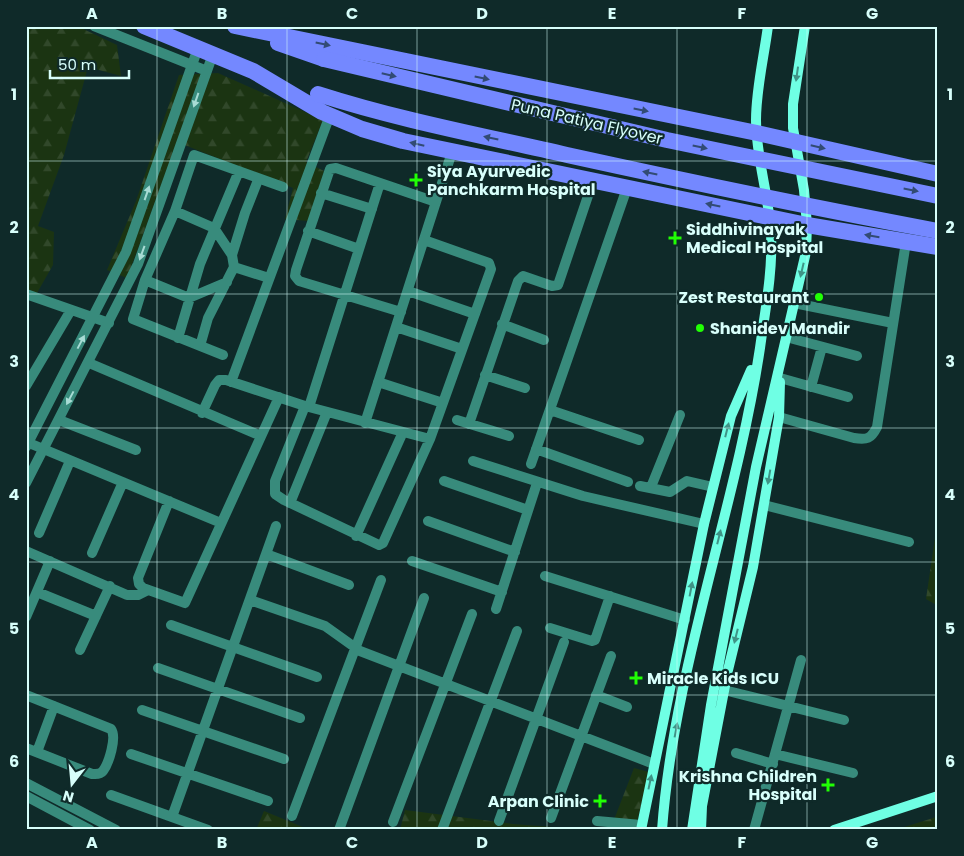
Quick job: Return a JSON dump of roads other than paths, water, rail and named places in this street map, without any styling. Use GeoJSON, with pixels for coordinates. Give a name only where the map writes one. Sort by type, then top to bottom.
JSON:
{"type":"FeatureCollection","features":[{"type":"Feature","properties":{"kind":"highway"},"geometry":{"type":"LineString","coordinates":[[144,26],[253,71],[353,105],[481,136],[810,206],[938,231]]}},
{"type":"Feature","properties":{"kind":"highway"},"geometry":{"type":"LineString","coordinates":[[238,27],[277,31],[757,133],[938,174]]}},
{"type":"Feature","properties":{"kind":"highway","name":"Puna Patiya Flyover"},"geometry":{"type":"LineString","coordinates":[[238,27],[324,59],[667,140],[938,196]]}},
{"type":"Feature","properties":{"kind":"highway"},"geometry":{"type":"LineString","coordinates":[[253,71],[330,115],[386,136],[452,152],[807,225],[938,248]]}},
{"type":"Feature","properties":{"kind":"main road"},"geometry":{"type":"LineString","coordinates":[[662,830],[668,772],[689,664],[736,463],[759,349],[772,250],[770,217],[757,133],[757,108],[768,26]]}},
{"type":"Feature","properties":{"kind":"main road"},"geometry":{"type":"LineString","coordinates":[[692,830],[711,705],[756,467],[806,252],[807,225],[795,142],[793,104],[804,26]]}},
{"type":"Feature","properties":{"kind":"main road"},"geometry":{"type":"LineString","coordinates":[[641,827],[713,486],[731,416],[759,349]]}},
{"type":"Feature","properties":{"kind":"main road"},"geometry":{"type":"LineString","coordinates":[[700,830],[704,796],[724,690],[753,567],[764,505],[779,417],[781,359]]}},
{"type":"Feature","properties":{"kind":"main road"},"geometry":{"type":"LineString","coordinates":[[834,830],[938,796]]}},
{"type":"Feature","properties":{"kind":"street"},"geometry":{"type":"LineString","coordinates":[[94,26],[206,71]]}},
{"type":"Feature","properties":{"kind":"street"},"geometry":{"type":"LineString","coordinates":[[198,48],[126,252],[94,318],[27,445],[70,460],[221,523]]}},
{"type":"Feature","properties":{"kind":"street"},"geometry":{"type":"LineString","coordinates":[[26,483],[138,264],[213,54]]}},
{"type":"Feature","properties":{"kind":"street"},"geometry":{"type":"LineString","coordinates":[[231,382],[330,115]]}},
{"type":"Feature","properties":{"kind":"street"},"geometry":{"type":"LineString","coordinates":[[365,423],[452,152]]}},
{"type":"Feature","properties":{"kind":"street"},"geometry":{"type":"LineString","coordinates":[[222,355],[133,319],[145,280],[175,211],[194,155],[258,180],[283,187]]}},
{"type":"Feature","properties":{"kind":"street"},"geometry":{"type":"LineString","coordinates":[[401,312],[299,280],[295,276],[308,231],[330,169],[336,168],[436,202]]}},
{"type":"Feature","properties":{"kind":"street"},"geometry":{"type":"LineString","coordinates":[[178,338],[188,312],[189,298],[214,228],[239,171]]}},
{"type":"Feature","properties":{"kind":"street"},"geometry":{"type":"LineString","coordinates":[[232,255],[258,180]]}},
{"type":"Feature","properties":{"kind":"street"},"geometry":{"type":"LineString","coordinates":[[469,424],[502,324],[520,277],[523,276],[552,286],[558,285],[593,181]]}},
{"type":"Feature","properties":{"kind":"street"},"geometry":{"type":"LineString","coordinates":[[380,183],[307,406],[274,488],[275,494],[290,503],[375,545],[383,543],[430,439],[491,265],[485,261],[424,240]]}},
{"type":"Feature","properties":{"kind":"street"},"geometry":{"type":"LineString","coordinates":[[531,464],[627,188]]}},
{"type":"Feature","properties":{"kind":"street"},"geometry":{"type":"LineString","coordinates":[[321,193],[372,209]]}},
{"type":"Feature","properties":{"kind":"street"},"geometry":{"type":"LineString","coordinates":[[175,211],[214,228],[232,255],[234,267],[208,318],[200,346]]}},
{"type":"Feature","properties":{"kind":"street"},"geometry":{"type":"LineString","coordinates":[[308,231],[359,249]]}},
{"type":"Feature","properties":{"kind":"street"},"geometry":{"type":"LineString","coordinates":[[779,417],[854,438],[865,440],[872,437],[877,427],[906,242]]}},
{"type":"Feature","properties":{"kind":"street"},"geometry":{"type":"LineString","coordinates":[[234,267],[269,278]]}},
{"type":"Feature","properties":{"kind":"street"},"geometry":{"type":"LineString","coordinates":[[145,280],[189,298],[226,282]]}},
{"type":"Feature","properties":{"kind":"street"},"geometry":{"type":"LineString","coordinates":[[408,291],[475,314]]}},
{"type":"Feature","properties":{"kind":"street"},"geometry":{"type":"LineString","coordinates":[[26,294],[109,323]]}},
{"type":"Feature","properties":{"kind":"street"},"geometry":{"type":"LineString","coordinates":[[794,303],[893,323]]}},
{"type":"Feature","properties":{"kind":"street"},"geometry":{"type":"LineString","coordinates":[[26,386],[71,310]]}},
{"type":"Feature","properties":{"kind":"street"},"geometry":{"type":"LineString","coordinates":[[502,324],[544,340]]}},
{"type":"Feature","properties":{"kind":"street"},"geometry":{"type":"LineString","coordinates":[[396,328],[462,349]]}},
{"type":"Feature","properties":{"kind":"street"},"geometry":{"type":"LineString","coordinates":[[786,337],[857,356]]}},
{"type":"Feature","properties":{"kind":"street"},"geometry":{"type":"LineString","coordinates":[[811,386],[822,347]]}},
{"type":"Feature","properties":{"kind":"street"},"geometry":{"type":"LineString","coordinates":[[88,363],[202,413],[261,436]]}},
{"type":"Feature","properties":{"kind":"street"},"geometry":{"type":"LineString","coordinates":[[485,375],[525,388]]}},
{"type":"Feature","properties":{"kind":"street"},"geometry":{"type":"LineString","coordinates":[[780,378],[848,397]]}},
{"type":"Feature","properties":{"kind":"street"},"geometry":{"type":"LineString","coordinates":[[202,413],[215,384],[219,380],[365,423],[430,439]]}},
{"type":"Feature","properties":{"kind":"street"},"geometry":{"type":"LineString","coordinates":[[378,382],[443,403]]}},
{"type":"Feature","properties":{"kind":"street"},"geometry":{"type":"LineString","coordinates":[[170,501],[138,578],[139,584],[148,590],[185,603],[279,398]]}},
{"type":"Feature","properties":{"kind":"street"},"geometry":{"type":"LineString","coordinates":[[550,410],[639,440]]}},
{"type":"Feature","properties":{"kind":"street"},"geometry":{"type":"LineString","coordinates":[[290,503],[327,412]]}},
{"type":"Feature","properties":{"kind":"street"},"geometry":{"type":"LineString","coordinates":[[680,415],[645,486],[670,492],[686,481],[713,486]]}},
{"type":"Feature","properties":{"kind":"street"},"geometry":{"type":"LineString","coordinates":[[58,420],[136,450]]}},
{"type":"Feature","properties":{"kind":"street"},"geometry":{"type":"LineString","coordinates":[[457,420],[509,436]]}},
{"type":"Feature","properties":{"kind":"street"},"geometry":{"type":"LineString","coordinates":[[356,536],[403,432]]}},
{"type":"Feature","properties":{"kind":"street"},"geometry":{"type":"LineString","coordinates":[[536,450],[628,482]]}},
{"type":"Feature","properties":{"kind":"street"},"geometry":{"type":"LineString","coordinates":[[39,534],[70,460]]}},
{"type":"Feature","properties":{"kind":"street"},"geometry":{"type":"LineString","coordinates":[[473,461],[537,483],[583,496],[704,524]]}},
{"type":"Feature","properties":{"kind":"street"},"geometry":{"type":"LineString","coordinates":[[444,481],[528,510]]}},
{"type":"Feature","properties":{"kind":"street"},"geometry":{"type":"LineString","coordinates":[[92,553],[123,482]]}},
{"type":"Feature","properties":{"kind":"street"},"geometry":{"type":"LineString","coordinates":[[496,609],[537,483]]}},
{"type":"Feature","properties":{"kind":"street"},"geometry":{"type":"LineString","coordinates":[[764,505],[909,542]]}},
{"type":"Feature","properties":{"kind":"street"},"geometry":{"type":"LineString","coordinates":[[428,521],[515,552]]}},
{"type":"Feature","properties":{"kind":"street"},"geometry":{"type":"LineString","coordinates":[[172,817],[276,526]]}},
{"type":"Feature","properties":{"kind":"street"},"geometry":{"type":"LineString","coordinates":[[26,551],[134,595],[148,590]]}},
{"type":"Feature","properties":{"kind":"street"},"geometry":{"type":"LineString","coordinates":[[266,554],[349,585]]}},
{"type":"Feature","properties":{"kind":"street"},"geometry":{"type":"LineString","coordinates":[[26,617],[50,561]]}},
{"type":"Feature","properties":{"kind":"street"},"geometry":{"type":"LineString","coordinates":[[412,562],[502,592]]}},
{"type":"Feature","properties":{"kind":"street"},"geometry":{"type":"LineString","coordinates":[[545,576],[685,620]]}},
{"type":"Feature","properties":{"kind":"street"},"geometry":{"type":"LineString","coordinates":[[292,816],[380,580]]}},
{"type":"Feature","properties":{"kind":"street"},"geometry":{"type":"LineString","coordinates":[[80,650],[110,586]]}},
{"type":"Feature","properties":{"kind":"street"},"geometry":{"type":"LineString","coordinates":[[37,592],[96,616]]}},
{"type":"Feature","properties":{"kind":"street"},"geometry":{"type":"LineString","coordinates":[[550,628],[592,641],[595,640],[610,596]]}},
{"type":"Feature","properties":{"kind":"street"},"geometry":{"type":"LineString","coordinates":[[339,830],[424,598]]}},
{"type":"Feature","properties":{"kind":"street"},"geometry":{"type":"LineString","coordinates":[[250,600],[325,626],[355,647],[399,666],[654,764]]}},
{"type":"Feature","properties":{"kind":"street"},"geometry":{"type":"LineString","coordinates":[[393,822],[472,614]]}},
{"type":"Feature","properties":{"kind":"street"},"geometry":{"type":"LineString","coordinates":[[171,626],[317,677]]}},
{"type":"Feature","properties":{"kind":"street"},"geometry":{"type":"LineString","coordinates":[[442,830],[517,631]]}},
{"type":"Feature","properties":{"kind":"street"},"geometry":{"type":"LineString","coordinates":[[499,821],[564,642]]}},
{"type":"Feature","properties":{"kind":"street"},"geometry":{"type":"LineString","coordinates":[[551,818],[611,656]]}},
{"type":"Feature","properties":{"kind":"street"},"geometry":{"type":"LineString","coordinates":[[754,830],[801,660]]}},
{"type":"Feature","properties":{"kind":"street"},"geometry":{"type":"LineString","coordinates":[[158,668],[300,718]]}},
{"type":"Feature","properties":{"kind":"street"},"geometry":{"type":"LineString","coordinates":[[724,690],[844,720]]}},
{"type":"Feature","properties":{"kind":"street"},"geometry":{"type":"LineString","coordinates":[[26,695],[111,729],[115,734],[114,742],[103,771],[98,774],[92,774],[26,748]]}},
{"type":"Feature","properties":{"kind":"street"},"geometry":{"type":"LineString","coordinates":[[596,695],[627,707]]}},
{"type":"Feature","properties":{"kind":"street"},"geometry":{"type":"LineString","coordinates":[[37,752],[54,706]]}},
{"type":"Feature","properties":{"kind":"street"},"geometry":{"type":"LineString","coordinates":[[142,710],[284,759]]}},
{"type":"Feature","properties":{"kind":"street"},"geometry":{"type":"LineString","coordinates":[[736,753],[853,773]]}},
{"type":"Feature","properties":{"kind":"street"},"geometry":{"type":"LineString","coordinates":[[131,754],[268,801]]}},
{"type":"Feature","properties":{"kind":"street"},"geometry":{"type":"LineString","coordinates":[[26,783],[116,830]]}},
{"type":"Feature","properties":{"kind":"street"},"geometry":{"type":"LineString","coordinates":[[111,795],[208,830]]}},
{"type":"Feature","properties":{"kind":"street"},"geometry":{"type":"LineString","coordinates":[[26,796],[90,830]]}},
{"type":"Feature","properties":{"kind":"street"},"geometry":{"type":"LineString","coordinates":[[597,821],[641,827]]}},
{"type":"Feature","properties":{"kind":"place","name":"Siya Ayurvedic Panchkarm Hospital"},"geometry":{"type":"Point","coordinates":[416,180]}},
{"type":"Feature","properties":{"kind":"place","name":"Siddhivinayak Medical Hospital"},"geometry":{"type":"Point","coordinates":[675,238]}},
{"type":"Feature","properties":{"kind":"place","name":"Zest Restaurant"},"geometry":{"type":"Point","coordinates":[819,297]}},
{"type":"Feature","properties":{"kind":"place","name":"Shanidev Mandir"},"geometry":{"type":"Point","coordinates":[700,328]}},
{"type":"Feature","properties":{"kind":"place","name":"Miracle Kids ICU"},"geometry":{"type":"Point","coordinates":[636,678]}},
{"type":"Feature","properties":{"kind":"place","name":"Krishna Children Hospital"},"geometry":{"type":"Point","coordinates":[828,785]}},
{"type":"Feature","properties":{"kind":"place","name":"Arpan Clinic"},"geometry":{"type":"Point","coordinates":[600,801]}}]}
